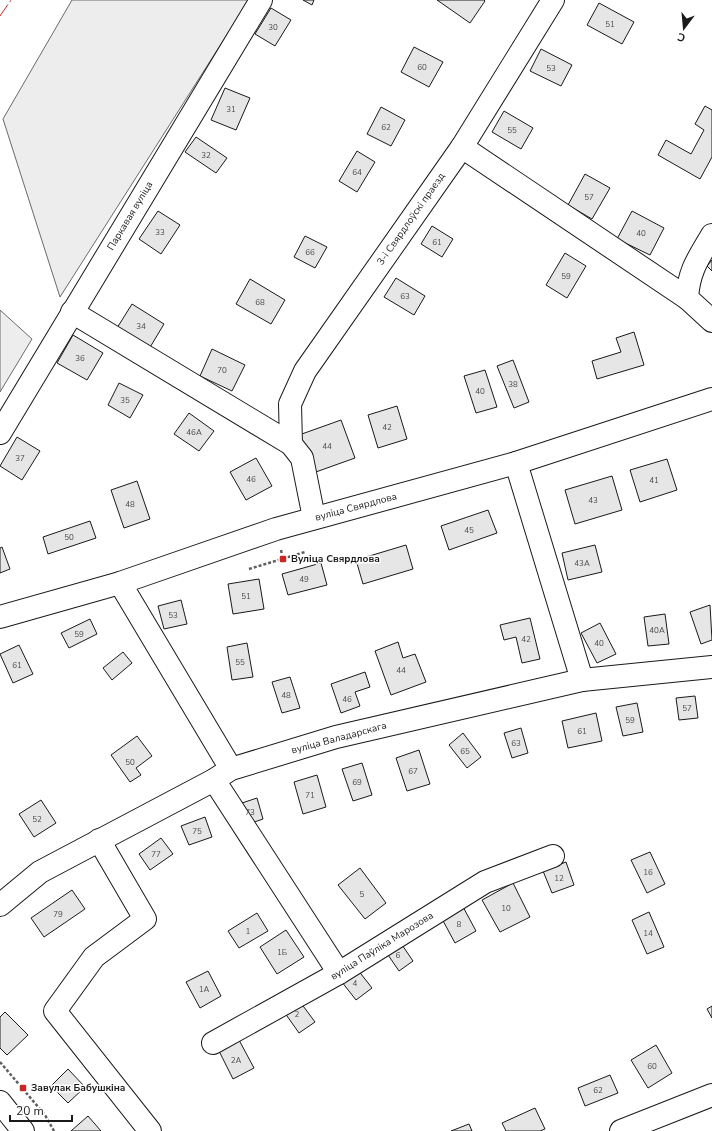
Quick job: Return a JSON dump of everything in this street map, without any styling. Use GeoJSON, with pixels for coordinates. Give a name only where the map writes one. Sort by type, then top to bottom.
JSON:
{"type":"FeatureCollection","features":[{"type":"Feature","properties":{"kind":"street","name":"Паркавая вуліца"},"geometry":{"type":"LineString","coordinates":[[0,433],[261,0]]}},
{"type":"Feature","properties":{"kind":"street","name":"3-і Свярдлоўскі праезд"},"geometry":{"type":"LineString","coordinates":[[292,444],[290,404],[305,371],[462,147],[553,0]]}},
{"type":"Feature","properties":{"kind":"street"},"geometry":{"type":"LineString","coordinates":[[462,147],[687,298],[712,321]]}},
{"type":"Feature","properties":{"kind":"street"},"geometry":{"type":"LineString","coordinates":[[687,298],[688,280],[695,264],[712,235]]}},
{"type":"Feature","properties":{"kind":"street"},"geometry":{"type":"LineString","coordinates":[[72,312],[292,444],[302,458],[314,518]]}},
{"type":"Feature","properties":{"kind":"street","name":"вуліца Свярдлова"},"geometry":{"type":"LineString","coordinates":[[0,617],[120,583],[314,518],[516,463],[712,399]]}},
{"type":"Feature","properties":{"kind":"street"},"geometry":{"type":"LineString","coordinates":[[516,463],[582,680]]}},
{"type":"Feature","properties":{"kind":"street"},"geometry":{"type":"LineString","coordinates":[[120,583],[222,774],[339,973]]}},
{"type":"Feature","properties":{"kind":"street","name":"вуліца Валадарскага"},"geometry":{"type":"LineString","coordinates":[[0,905],[40,872],[222,774],[336,737],[582,680],[712,667]]}},
{"type":"Feature","properties":{"kind":"street"},"geometry":{"type":"LineString","coordinates":[[100,840],[145,919],[94,957],[55,1011],[150,1131]]}},
{"type":"Feature","properties":{"kind":"street","name":"вуліца Паўліка Марозова"},"geometry":{"type":"LineString","coordinates":[[213,1043],[339,973],[485,882],[554,856]]}},
{"type":"Feature","properties":{"kind":"street"},"geometry":{"type":"LineString","coordinates":[[621,1131],[712,1094]]}},
{"type":"Feature","properties":{"kind":"street"},"geometry":{"type":"LineString","coordinates":[[0,1102],[23,1131]]}},
{"type":"Feature","properties":{"kind":"path"},"geometry":{"type":"LineString","coordinates":[[249,569],[306,552]]}},
{"type":"Feature","properties":{"kind":"path"},"geometry":{"type":"LineString","coordinates":[[0,1062],[45,1115],[54,1131]]}},
{"type":"Feature","properties":{"kind":"shaded area"},"geometry":{"type":"Polygon","coordinates":[[[72,0],[249,0],[60,297],[3,119],[72,0]]]}},
{"type":"Feature","properties":{"kind":"shaded area"},"geometry":{"type":"Polygon","coordinates":[[[0,310],[32,339],[0,392],[0,310]]]}},
{"type":"Feature","properties":{"kind":"building"},"geometry":{"type":"Polygon","coordinates":[[[303,0],[314,0],[312,5],[303,0]]]}},
{"type":"Feature","properties":{"kind":"building"},"geometry":{"type":"Polygon","coordinates":[[[437,0],[484,0],[485,1],[470,23],[437,0]]]}},
{"type":"Feature","properties":{"kind":"building"},"geometry":{"type":"Polygon","coordinates":[[[599,3],[634,22],[622,44],[587,25],[599,3]]]}},
{"type":"Feature","properties":{"kind":"building"},"geometry":{"type":"Polygon","coordinates":[[[271,8],[291,20],[275,46],[255,34],[271,8]]]}},
{"type":"Feature","properties":{"kind":"building"},"geometry":{"type":"Polygon","coordinates":[[[414,47],[443,62],[429,87],[401,72],[414,47]]]}},
{"type":"Feature","properties":{"kind":"building"},"geometry":{"type":"Polygon","coordinates":[[[541,49],[572,65],[561,86],[530,71],[541,49]]]}},
{"type":"Feature","properties":{"kind":"building"},"geometry":{"type":"Polygon","coordinates":[[[225,88],[250,98],[236,130],[211,120],[225,88]]]}},
{"type":"Feature","properties":{"kind":"building"},"geometry":{"type":"Polygon","coordinates":[[[705,106],[712,110],[712,157],[700,179],[658,155],[666,140],[691,154],[704,130],[695,124],[705,106]]]}},
{"type":"Feature","properties":{"kind":"building"},"geometry":{"type":"Polygon","coordinates":[[[381,107],[405,120],[391,146],[367,134],[381,107]]]}},
{"type":"Feature","properties":{"kind":"building"},"geometry":{"type":"Polygon","coordinates":[[[504,111],[533,128],[521,149],[492,132],[504,111]]]}},
{"type":"Feature","properties":{"kind":"building"},"geometry":{"type":"Polygon","coordinates":[[[196,137],[227,158],[216,173],[185,152],[196,137]]]}},
{"type":"Feature","properties":{"kind":"building"},"geometry":{"type":"Polygon","coordinates":[[[357,151],[375,162],[357,192],[339,181],[357,151]]]}},
{"type":"Feature","properties":{"kind":"building"},"geometry":{"type":"Polygon","coordinates":[[[585,174],[610,188],[592,219],[568,205],[585,174]]]}},
{"type":"Feature","properties":{"kind":"building"},"geometry":{"type":"Polygon","coordinates":[[[158,211],[180,225],[161,254],[139,239],[158,211]]]}},
{"type":"Feature","properties":{"kind":"building"},"geometry":{"type":"Polygon","coordinates":[[[632,211],[664,228],[650,255],[617,239],[632,211]]]}},
{"type":"Feature","properties":{"kind":"building"},"geometry":{"type":"Polygon","coordinates":[[[432,226],[453,239],[442,257],[421,244],[432,226]]]}},
{"type":"Feature","properties":{"kind":"building"},"geometry":{"type":"Polygon","coordinates":[[[305,236],[327,247],[315,268],[294,257],[305,236]]]}},
{"type":"Feature","properties":{"kind":"building"},"geometry":{"type":"Polygon","coordinates":[[[565,253],[586,266],[567,298],[546,285],[565,253]]]}},
{"type":"Feature","properties":{"kind":"building"},"geometry":{"type":"Polygon","coordinates":[[[712,260],[712,271],[707,266],[712,260]]]}},
{"type":"Feature","properties":{"kind":"building"},"geometry":{"type":"Polygon","coordinates":[[[396,278],[425,296],[414,315],[384,297],[396,278]]]}},
{"type":"Feature","properties":{"kind":"building"},"geometry":{"type":"Polygon","coordinates":[[[250,279],[285,300],[271,324],[236,304],[250,279]]]}},
{"type":"Feature","properties":{"kind":"building"},"geometry":{"type":"Polygon","coordinates":[[[132,304],[164,324],[149,349],[117,328],[132,304]]]}},
{"type":"Feature","properties":{"kind":"building"},"geometry":{"type":"Polygon","coordinates":[[[634,332],[644,365],[597,379],[592,361],[621,352],[616,338],[634,332]]]}},
{"type":"Feature","properties":{"kind":"building"},"geometry":{"type":"Polygon","coordinates":[[[73,335],[103,353],[87,380],[57,363],[73,335]]]}},
{"type":"Feature","properties":{"kind":"building"},"geometry":{"type":"Polygon","coordinates":[[[212,349],[245,365],[232,391],[200,376],[212,349]]]}},
{"type":"Feature","properties":{"kind":"building"},"geometry":{"type":"Polygon","coordinates":[[[513,360],[529,402],[514,408],[497,366],[513,360]]]}},
{"type":"Feature","properties":{"kind":"building"},"geometry":{"type":"Polygon","coordinates":[[[485,370],[497,407],[476,413],[464,376],[485,370]]]}},
{"type":"Feature","properties":{"kind":"building"},"geometry":{"type":"Polygon","coordinates":[[[119,383],[143,395],[130,418],[108,405],[119,383]]]}},
{"type":"Feature","properties":{"kind":"building"},"geometry":{"type":"Polygon","coordinates":[[[397,406],[407,439],[378,448],[368,415],[397,406]]]}},
{"type":"Feature","properties":{"kind":"building"},"geometry":{"type":"Polygon","coordinates":[[[189,413],[214,431],[199,451],[174,434],[189,413]]]}},
{"type":"Feature","properties":{"kind":"building"},"geometry":{"type":"Polygon","coordinates":[[[341,420],[355,458],[313,473],[299,435],[341,420]]]}},
{"type":"Feature","properties":{"kind":"building"},"geometry":{"type":"Polygon","coordinates":[[[17,437],[40,451],[22,480],[0,466],[17,437]]]}},
{"type":"Feature","properties":{"kind":"building"},"geometry":{"type":"Polygon","coordinates":[[[256,458],[272,486],[246,500],[230,472],[256,458]]]}},
{"type":"Feature","properties":{"kind":"building"},"geometry":{"type":"Polygon","coordinates":[[[667,459],[677,490],[640,502],[630,470],[667,459]]]}},
{"type":"Feature","properties":{"kind":"building"},"geometry":{"type":"Polygon","coordinates":[[[612,476],[622,510],[575,524],[565,490],[612,476]]]}},
{"type":"Feature","properties":{"kind":"building"},"geometry":{"type":"Polygon","coordinates":[[[137,481],[150,519],[124,528],[111,490],[137,481]]]}},
{"type":"Feature","properties":{"kind":"building"},"geometry":{"type":"Polygon","coordinates":[[[488,510],[497,533],[449,550],[441,526],[488,510]]]}},
{"type":"Feature","properties":{"kind":"building"},"geometry":{"type":"Polygon","coordinates":[[[90,521],[96,538],[48,554],[43,537],[90,521]]]}},
{"type":"Feature","properties":{"kind":"building"},"geometry":{"type":"Polygon","coordinates":[[[406,545],[413,569],[363,584],[356,560],[406,545]]]}},
{"type":"Feature","properties":{"kind":"building"},"geometry":{"type":"Polygon","coordinates":[[[595,545],[602,572],[568,580],[562,553],[595,545]]]}},
{"type":"Feature","properties":{"kind":"building"},"geometry":{"type":"Polygon","coordinates":[[[2,547],[10,569],[0,573],[0,548],[2,547]]]}},
{"type":"Feature","properties":{"kind":"building"},"geometry":{"type":"Polygon","coordinates":[[[321,563],[327,585],[288,595],[282,574],[321,563]]]}},
{"type":"Feature","properties":{"kind":"building"},"geometry":{"type":"Polygon","coordinates":[[[259,579],[264,609],[233,614],[228,584],[259,579]]]}},
{"type":"Feature","properties":{"kind":"building"},"geometry":{"type":"Polygon","coordinates":[[[181,600],[187,624],[164,629],[158,606],[181,600]]]}},
{"type":"Feature","properties":{"kind":"building"},"geometry":{"type":"Polygon","coordinates":[[[710,605],[712,640],[701,644],[690,612],[710,605]]]}},
{"type":"Feature","properties":{"kind":"building"},"geometry":{"type":"Polygon","coordinates":[[[665,614],[669,644],[648,646],[644,617],[665,614]]]}},
{"type":"Feature","properties":{"kind":"building"},"geometry":{"type":"Polygon","coordinates":[[[530,618],[540,659],[522,663],[516,637],[504,640],[500,625],[530,618]]]}},
{"type":"Feature","properties":{"kind":"building"},"geometry":{"type":"Polygon","coordinates":[[[90,619],[97,634],[69,648],[61,633],[90,619]]]}},
{"type":"Feature","properties":{"kind":"building"},"geometry":{"type":"Polygon","coordinates":[[[600,623],[616,654],[597,663],[581,633],[600,623]]]}},
{"type":"Feature","properties":{"kind":"building"},"geometry":{"type":"Polygon","coordinates":[[[398,642],[403,658],[415,654],[426,682],[391,695],[375,651],[398,642]]]}},
{"type":"Feature","properties":{"kind":"building"},"geometry":{"type":"Polygon","coordinates":[[[247,643],[253,677],[232,680],[227,647],[247,643]]]}},
{"type":"Feature","properties":{"kind":"building"},"geometry":{"type":"Polygon","coordinates":[[[19,645],[33,674],[13,683],[0,654],[19,645]]]}},
{"type":"Feature","properties":{"kind":"building"},"geometry":{"type":"Polygon","coordinates":[[[123,652],[132,663],[112,680],[103,668],[123,652]]]}},
{"type":"Feature","properties":{"kind":"building"},"geometry":{"type":"Polygon","coordinates":[[[365,672],[370,687],[355,692],[360,706],[341,713],[331,684],[365,672]]]}},
{"type":"Feature","properties":{"kind":"building"},"geometry":{"type":"Polygon","coordinates":[[[290,677],[300,708],[282,713],[272,682],[290,677]]]}},
{"type":"Feature","properties":{"kind":"building"},"geometry":{"type":"Polygon","coordinates":[[[695,696],[698,718],[679,720],[676,698],[695,696]]]}},
{"type":"Feature","properties":{"kind":"building"},"geometry":{"type":"Polygon","coordinates":[[[637,703],[643,732],[623,736],[616,707],[637,703]]]}},
{"type":"Feature","properties":{"kind":"building"},"geometry":{"type":"Polygon","coordinates":[[[596,713],[602,741],[568,748],[562,721],[596,713]]]}},
{"type":"Feature","properties":{"kind":"building"},"geometry":{"type":"Polygon","coordinates":[[[521,728],[528,753],[512,758],[504,733],[521,728]]]}},
{"type":"Feature","properties":{"kind":"building"},"geometry":{"type":"Polygon","coordinates":[[[463,733],[481,757],[467,768],[449,745],[463,733]]]}},
{"type":"Feature","properties":{"kind":"building"},"geometry":{"type":"Polygon","coordinates":[[[137,736],[152,756],[136,768],[141,775],[130,782],[111,755],[137,736]]]}},
{"type":"Feature","properties":{"kind":"building"},"geometry":{"type":"Polygon","coordinates":[[[419,750],[430,784],[407,791],[396,758],[419,750]]]}},
{"type":"Feature","properties":{"kind":"building"},"geometry":{"type":"Polygon","coordinates":[[[362,763],[372,795],[353,801],[342,769],[362,763]]]}},
{"type":"Feature","properties":{"kind":"building"},"geometry":{"type":"Polygon","coordinates":[[[317,775],[326,807],[303,814],[294,782],[317,775]]]}},
{"type":"Feature","properties":{"kind":"building"},"geometry":{"type":"Polygon","coordinates":[[[257,798],[263,819],[243,826],[236,805],[257,798]]]}},
{"type":"Feature","properties":{"kind":"building"},"geometry":{"type":"Polygon","coordinates":[[[41,800],[56,823],[34,837],[19,814],[41,800]]]}},
{"type":"Feature","properties":{"kind":"building"},"geometry":{"type":"Polygon","coordinates":[[[205,817],[212,837],[189,845],[181,826],[205,817]]]}},
{"type":"Feature","properties":{"kind":"building"},"geometry":{"type":"Polygon","coordinates":[[[161,838],[173,854],[150,870],[139,854],[161,838]]]}},
{"type":"Feature","properties":{"kind":"building"},"geometry":{"type":"Polygon","coordinates":[[[650,852],[665,884],[647,893],[631,860],[650,852]]]}},
{"type":"Feature","properties":{"kind":"building"},"geometry":{"type":"Polygon","coordinates":[[[566,862],[574,885],[552,893],[543,871],[566,862]]]}},
{"type":"Feature","properties":{"kind":"building"},"geometry":{"type":"Polygon","coordinates":[[[360,868],[386,903],[365,919],[338,885],[360,868]]]}},
{"type":"Feature","properties":{"kind":"building"},"geometry":{"type":"Polygon","coordinates":[[[513,883],[530,917],[500,932],[482,900],[513,883]]]}},
{"type":"Feature","properties":{"kind":"building"},"geometry":{"type":"Polygon","coordinates":[[[72,890],[85,909],[44,937],[31,918],[72,890]]]}},
{"type":"Feature","properties":{"kind":"building"},"geometry":{"type":"Polygon","coordinates":[[[462,905],[476,931],[455,943],[441,917],[462,905]]]}},
{"type":"Feature","properties":{"kind":"building"},"geometry":{"type":"Polygon","coordinates":[[[649,912],[664,947],[647,954],[632,920],[649,912]]]}},
{"type":"Feature","properties":{"kind":"building"},"geometry":{"type":"Polygon","coordinates":[[[257,913],[268,931],[239,948],[228,931],[257,913]]]}},
{"type":"Feature","properties":{"kind":"building"},"geometry":{"type":"Polygon","coordinates":[[[286,930],[304,957],[277,974],[260,947],[286,930]]]}},
{"type":"Feature","properties":{"kind":"building"},"geometry":{"type":"Polygon","coordinates":[[[398,939],[413,961],[399,971],[384,949],[398,939]]]}},
{"type":"Feature","properties":{"kind":"building"},"geometry":{"type":"Polygon","coordinates":[[[354,965],[372,988],[356,1000],[338,977],[354,965]]]}},
{"type":"Feature","properties":{"kind":"building"},"geometry":{"type":"Polygon","coordinates":[[[208,971],[221,996],[200,1008],[186,982],[208,971]]]}},
{"type":"Feature","properties":{"kind":"building"},"geometry":{"type":"Polygon","coordinates":[[[295,995],[315,1022],[299,1033],[280,1006],[295,995]]]}},
{"type":"Feature","properties":{"kind":"building"},"geometry":{"type":"Polygon","coordinates":[[[712,1006],[712,1018],[707,1009],[712,1006]]]}},
{"type":"Feature","properties":{"kind":"building"},"geometry":{"type":"Polygon","coordinates":[[[5,1012],[28,1035],[7,1055],[0,1048],[0,1017],[5,1012]]]}},
{"type":"Feature","properties":{"kind":"building"},"geometry":{"type":"Polygon","coordinates":[[[239,1040],[254,1068],[233,1079],[219,1051],[239,1040]]]}},
{"type":"Feature","properties":{"kind":"building"},"geometry":{"type":"Polygon","coordinates":[[[656,1045],[672,1073],[648,1088],[631,1060],[656,1045]]]}},
{"type":"Feature","properties":{"kind":"building"},"geometry":{"type":"Polygon","coordinates":[[[68,1069],[85,1087],[68,1103],[51,1086],[68,1069]]]}},
{"type":"Feature","properties":{"kind":"building"},"geometry":{"type":"Polygon","coordinates":[[[610,1075],[618,1093],[585,1106],[578,1088],[610,1075]]]}},
{"type":"Feature","properties":{"kind":"building"},"geometry":{"type":"Polygon","coordinates":[[[535,1108],[545,1129],[540,1131],[506,1131],[502,1123],[535,1108]]]}},
{"type":"Feature","properties":{"kind":"building"},"geometry":{"type":"Polygon","coordinates":[[[88,1116],[101,1131],[71,1131],[88,1116]]]}},
{"type":"Feature","properties":{"kind":"building"},"geometry":{"type":"Polygon","coordinates":[[[469,1124],[472,1131],[451,1131],[469,1124]]]}},
{"type":"Feature","properties":{"kind":"power"},"geometry":{"type":"LineString","coordinates":[[0,16],[11,0]]}},
{"type":"Feature","properties":{"kind":"place","name":"Вуліца Свярдлова"},"geometry":{"type":"Point","coordinates":[283,559]}},
{"type":"Feature","properties":{"kind":"place","name":"Завулак Бабушкіна"},"geometry":{"type":"Point","coordinates":[23,1088]}}]}
